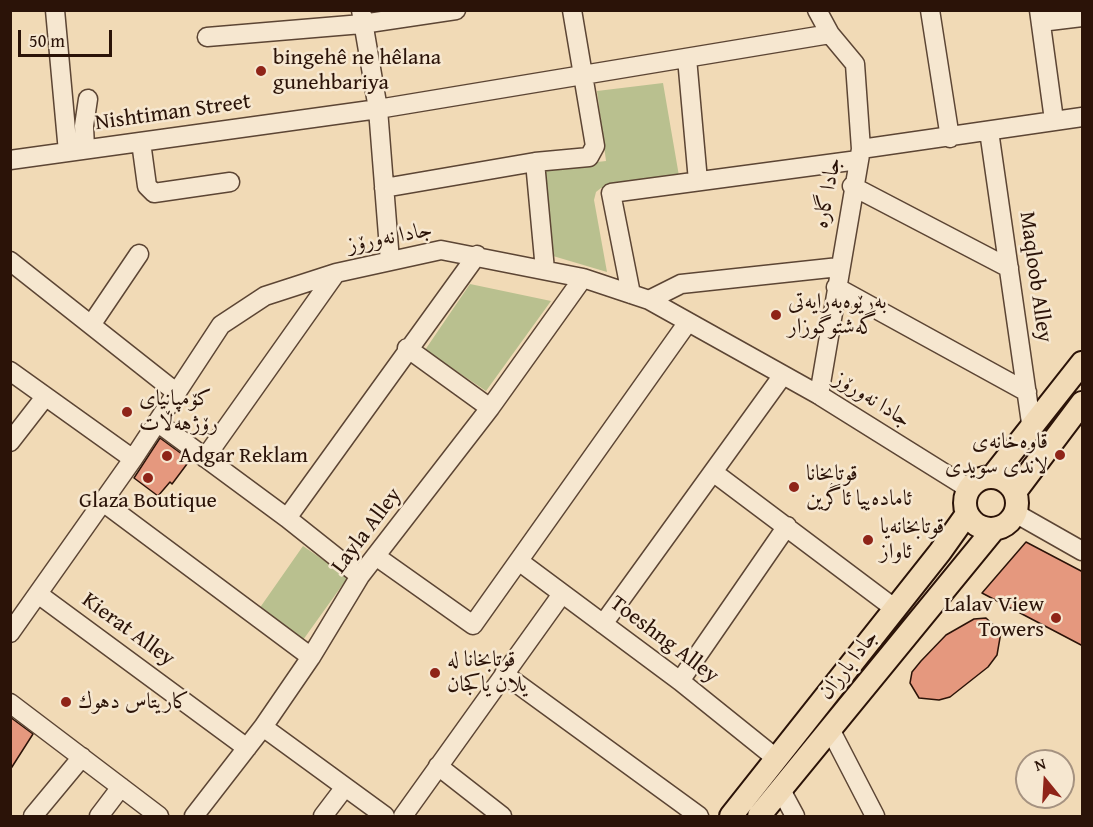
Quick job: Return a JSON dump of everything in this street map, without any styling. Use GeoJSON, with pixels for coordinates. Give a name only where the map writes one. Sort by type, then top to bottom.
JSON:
{"type":"FeatureCollection","features":[{"type":"Feature","properties":{"kind":"main road"},"geometry":{"type":"LineString","coordinates":[[992,477],[1032,430],[1083,363]]}},
{"type":"Feature","properties":{"kind":"main road"},"geometry":{"type":"LineString","coordinates":[[1015,503],[1006,482],[992,477],[977,481],[968,488],[965,499],[967,514],[978,526],[994,530],[1007,524],[1015,503],[1083,403]]}},
{"type":"Feature","properties":{"kind":"main road","name":"جادا بارزان"},"geometry":{"type":"LineString","coordinates":[[731,816],[940,552],[967,514]]}},
{"type":"Feature","properties":{"kind":"main road","name":"جادا بارزان"},"geometry":{"type":"LineString","coordinates":[[759,816],[994,530]]}},
{"type":"Feature","properties":{"kind":"street"},"geometry":{"type":"LineString","coordinates":[[55,10],[77,151]]}},
{"type":"Feature","properties":{"kind":"street"},"geometry":{"type":"LineString","coordinates":[[207,37],[362,17],[456,10]]}},
{"type":"Feature","properties":{"kind":"street"},"geometry":{"type":"LineString","coordinates":[[384,188],[535,162],[589,157],[595,146],[572,10]]}},
{"type":"Feature","properties":{"kind":"street","name":"جادا گارە"},"geometry":{"type":"LineString","coordinates":[[817,10],[830,34],[855,64],[860,154],[852,186],[819,395]]}},
{"type":"Feature","properties":{"kind":"street"},"geometry":{"type":"LineString","coordinates":[[930,10],[950,138]]}},
{"type":"Feature","properties":{"kind":"street"},"geometry":{"type":"LineString","coordinates":[[1054,120],[1040,16],[1083,17]]}},
{"type":"Feature","properties":{"kind":"street"},"geometry":{"type":"LineString","coordinates":[[362,17],[378,109],[390,261]]}},
{"type":"Feature","properties":{"kind":"street","name":"Nishtiman Street"},"geometry":{"type":"LineString","coordinates":[[10,160],[378,109],[830,34]]}},
{"type":"Feature","properties":{"kind":"street"},"geometry":{"type":"LineString","coordinates":[[687,58],[698,181]]}},
{"type":"Feature","properties":{"kind":"street"},"geometry":{"type":"LineString","coordinates":[[77,151],[88,99]]}},
{"type":"Feature","properties":{"kind":"street"},"geometry":{"type":"LineString","coordinates":[[631,294],[610,193],[698,181],[1083,117]]}},
{"type":"Feature","properties":{"kind":"street","name":"Maqloob Alley"},"geometry":{"type":"LineString","coordinates":[[989,131],[1032,430]]}},
{"type":"Feature","properties":{"kind":"street"},"geometry":{"type":"LineString","coordinates":[[141,141],[147,186],[154,193],[230,182]]}},
{"type":"Feature","properties":{"kind":"street"},"geometry":{"type":"LineString","coordinates":[[535,162],[545,270]]}},
{"type":"Feature","properties":{"kind":"street"},"geometry":{"type":"LineString","coordinates":[[852,186],[1009,268]]}},
{"type":"Feature","properties":{"kind":"street","name":"جادا نەورۆز"},"geometry":{"type":"LineString","coordinates":[[10,633],[133,459],[221,325],[265,296],[336,273],[441,250],[477,255],[583,278],[649,300],[819,395],[968,488]]}},
{"type":"Feature","properties":{"kind":"street"},"geometry":{"type":"LineString","coordinates":[[92,325],[139,254]]}},
{"type":"Feature","properties":{"kind":"street"},"geometry":{"type":"LineString","coordinates":[[286,518],[407,348],[477,255]]}},
{"type":"Feature","properties":{"kind":"street"},"geometry":{"type":"LineString","coordinates":[[10,261],[177,393]]}},
{"type":"Feature","properties":{"kind":"street"},"geometry":{"type":"LineString","coordinates":[[649,300],[681,284],[839,267]]}},
{"type":"Feature","properties":{"kind":"street"},"geometry":{"type":"LineString","coordinates":[[206,458],[336,273]]}},
{"type":"Feature","properties":{"kind":"street","name":"Layla Alley"},"geometry":{"type":"LineString","coordinates":[[194,816],[247,748],[311,657],[360,576],[377,557],[490,408],[583,278]]}},
{"type":"Feature","properties":{"kind":"street"},"geometry":{"type":"LineString","coordinates":[[836,287],[1027,392]]}},
{"type":"Feature","properties":{"kind":"street"},"geometry":{"type":"LineString","coordinates":[[377,557],[473,625],[520,562],[688,322]]}},
{"type":"Feature","properties":{"kind":"street"},"geometry":{"type":"LineString","coordinates":[[407,348],[490,408]]}},
{"type":"Feature","properties":{"kind":"street"},"geometry":{"type":"LineString","coordinates":[[10,371],[133,459]]}},
{"type":"Feature","properties":{"kind":"street"},"geometry":{"type":"LineString","coordinates":[[603,624],[783,375]]}},
{"type":"Feature","properties":{"kind":"street"},"geometry":{"type":"LineString","coordinates":[[10,442],[45,397]]}},
{"type":"Feature","properties":{"kind":"street"},"geometry":{"type":"LineString","coordinates":[[157,422],[360,576]]}},
{"type":"Feature","properties":{"kind":"street"},"geometry":{"type":"LineString","coordinates":[[713,472],[894,608]]}},
{"type":"Feature","properties":{"kind":"street"},"geometry":{"type":"LineString","coordinates":[[103,502],[311,657]]}},
{"type":"Feature","properties":{"kind":"street"},"geometry":{"type":"LineString","coordinates":[[1015,503],[1080,545]]}},
{"type":"Feature","properties":{"kind":"street"},"geometry":{"type":"LineString","coordinates":[[680,681],[787,526]]}},
{"type":"Feature","properties":{"kind":"street","name":"Toeshng Alley"},"geometry":{"type":"LineString","coordinates":[[520,562],[680,681],[777,759]]}},
{"type":"Feature","properties":{"kind":"street","name":"Kierat Alley"},"geometry":{"type":"LineString","coordinates":[[38,594],[247,748]]}},
{"type":"Feature","properties":{"kind":"street"},"geometry":{"type":"LineString","coordinates":[[403,816],[562,594]]}},
{"type":"Feature","properties":{"kind":"street"},"geometry":{"type":"LineString","coordinates":[[504,674],[699,816]]}},
{"type":"Feature","properties":{"kind":"street"},"geometry":{"type":"LineString","coordinates":[[10,703],[159,816]]}},
{"type":"Feature","properties":{"kind":"street"},"geometry":{"type":"LineString","coordinates":[[262,727],[385,816]]}},
{"type":"Feature","properties":{"kind":"street"},"geometry":{"type":"LineString","coordinates":[[830,729],[874,816]]}},
{"type":"Feature","properties":{"kind":"street"},"geometry":{"type":"LineString","coordinates":[[33,816],[82,758]]}},
{"type":"Feature","properties":{"kind":"street"},"geometry":{"type":"LineString","coordinates":[[438,766],[502,816]]}},
{"type":"Feature","properties":{"kind":"street"},"geometry":{"type":"LineString","coordinates":[[99,816],[121,787]]}},
{"type":"Feature","properties":{"kind":"street"},"geometry":{"type":"LineString","coordinates":[[323,816],[345,787]]}},
{"type":"Feature","properties":{"kind":"street"},"geometry":{"type":"LineString","coordinates":[[781,790],[795,816]]}},
{"type":"Feature","properties":{"kind":"green space"},"geometry":{"type":"Polygon","coordinates":[[[663,83],[679,176],[601,188],[596,192],[594,200],[607,272],[553,256],[544,168],[606,161],[597,91],[663,83]]]}},
{"type":"Feature","properties":{"kind":"green space"},"geometry":{"type":"Polygon","coordinates":[[[470,284],[551,301],[486,391],[425,350],[470,284]]]}},
{"type":"Feature","properties":{"kind":"green space"},"geometry":{"type":"Polygon","coordinates":[[[303,546],[348,577],[303,640],[259,609],[303,546]]]}},
{"type":"Feature","properties":{"kind":"building"},"geometry":{"type":"Polygon","coordinates":[[[160,438],[190,460],[172,484],[170,482],[158,496],[134,478],[160,438]]]}},
{"type":"Feature","properties":{"kind":"building","name":"Lalav View Towers"},"geometry":{"type":"Polygon","coordinates":[[[1026,542],[1083,572],[1083,646],[982,593],[1026,542]]]}},
{"type":"Feature","properties":{"kind":"building","name":"Lalav View Towers"},"geometry":{"type":"Polygon","coordinates":[[[986,618],[1001,632],[997,655],[988,667],[950,697],[939,700],[919,698],[910,683],[912,672],[921,661],[946,635],[974,619],[986,618]]]}},
{"type":"Feature","properties":{"kind":"building"},"geometry":{"type":"Polygon","coordinates":[[[10,717],[33,734],[10,770],[10,717]]]}},
{"type":"Feature","properties":{"kind":"place","name":"bingehê ne hêlana gunehbariya"},"geometry":{"type":"Point","coordinates":[261,71]}},
{"type":"Feature","properties":{"kind":"place","name":"بەڕێوەبەرایەتی گەشتوگوزار"},"geometry":{"type":"Point","coordinates":[776,315]}},
{"type":"Feature","properties":{"kind":"place","name":"کۆمپانیای رۆژهەڵات"},"geometry":{"type":"Point","coordinates":[127,412]}},
{"type":"Feature","properties":{"kind":"place","name":"قاوەخانەی لاندی سویدی"},"geometry":{"type":"Point","coordinates":[1060,455]}},
{"type":"Feature","properties":{"kind":"place","name":"Adgar Reklam"},"geometry":{"type":"Point","coordinates":[167,456]}},
{"type":"Feature","properties":{"kind":"place","name":"Glaza Boutique"},"geometry":{"type":"Point","coordinates":[148,478]}},
{"type":"Feature","properties":{"kind":"place","name":"قوتابخانا ئامادەییا ئاگرین"},"geometry":{"type":"Point","coordinates":[794,487]}},
{"type":"Feature","properties":{"kind":"place","name":"قوتابخانەیا ئاواز"},"geometry":{"type":"Point","coordinates":[868,540]}},
{"type":"Feature","properties":{"kind":"place","name":"Lalav View Towers"},"geometry":{"type":"Point","coordinates":[1056,618]}},
{"type":"Feature","properties":{"kind":"place","name":"قوتابخانا له يلان ياكجان"},"geometry":{"type":"Point","coordinates":[435,673]}},
{"type":"Feature","properties":{"kind":"place","name":"كاريتاس دهوك"},"geometry":{"type":"Point","coordinates":[66,702]}}]}
